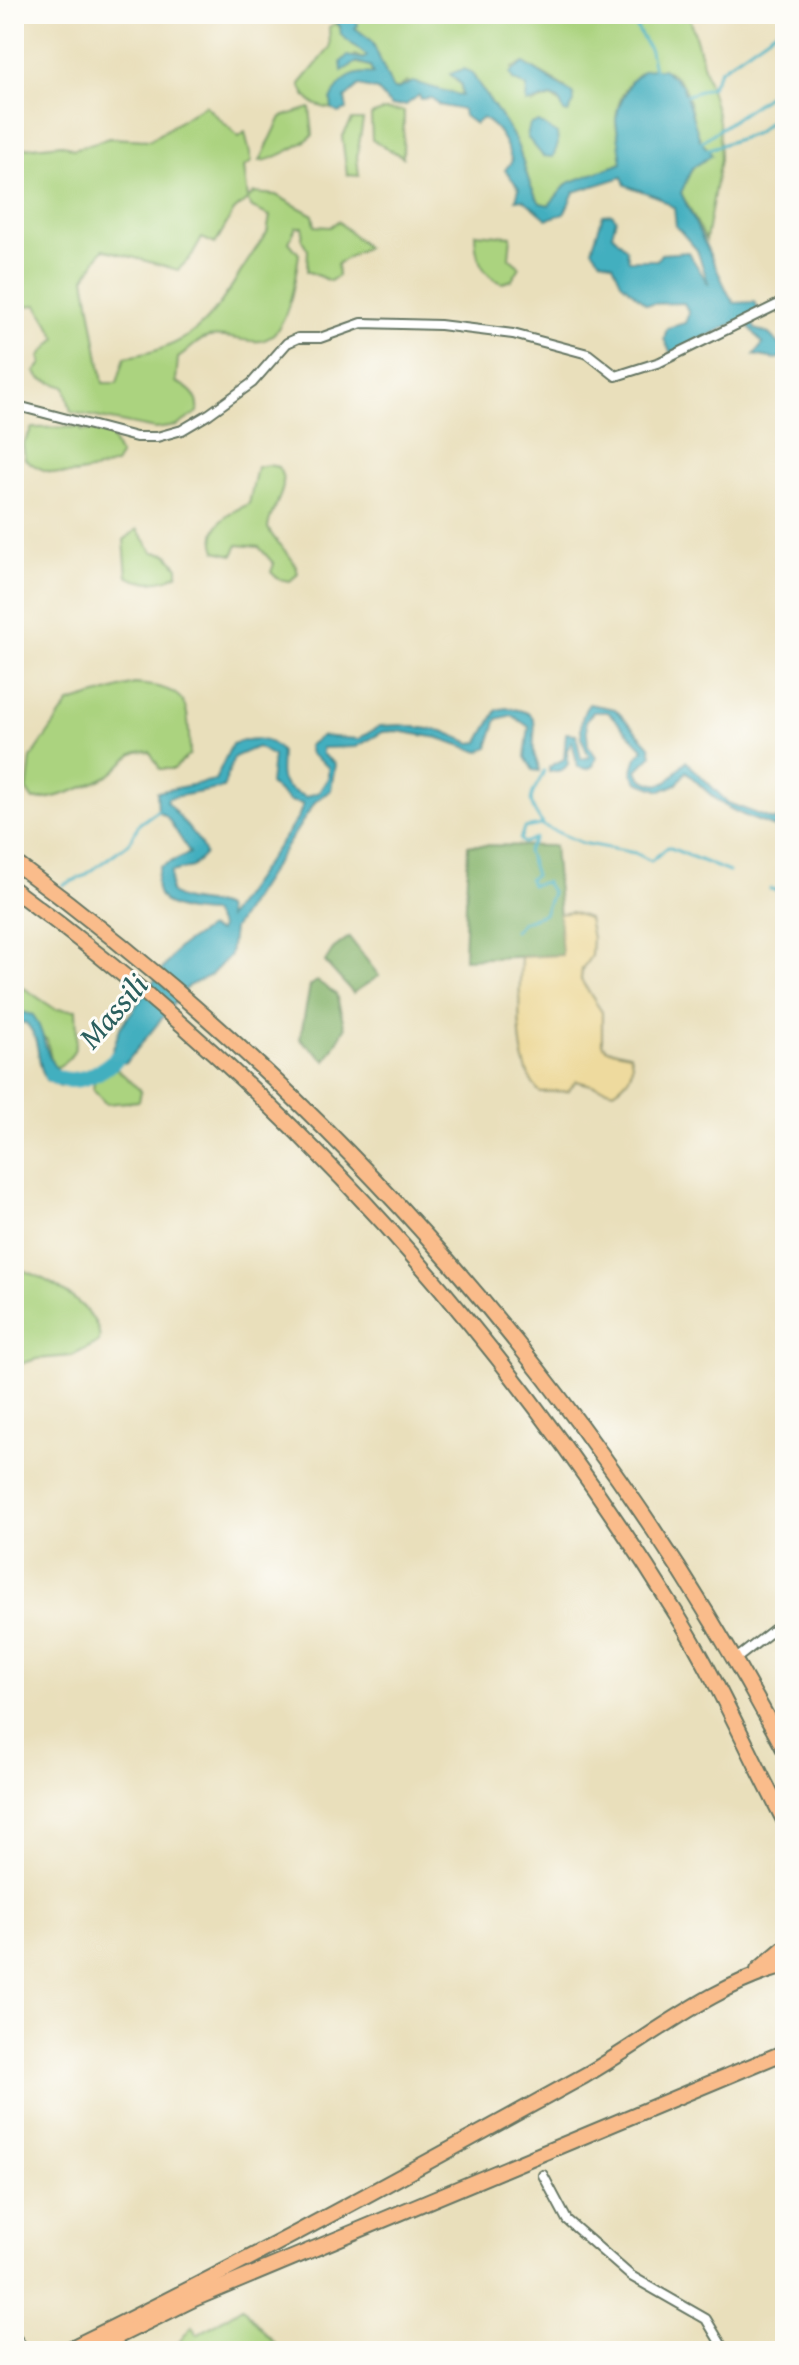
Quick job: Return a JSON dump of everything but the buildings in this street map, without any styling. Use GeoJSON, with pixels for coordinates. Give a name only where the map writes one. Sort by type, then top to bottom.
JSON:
{"type":"FeatureCollection","features":[{"type":"Feature","properties":{"kind":"highway"},"geometry":{"type":"LineString","coordinates":[[14,862],[186,997],[384,1187],[476,1290],[560,1396],[610,1467],[736,1659],[785,1751]]}},
{"type":"Feature","properties":{"kind":"highway"},"geometry":{"type":"LineString","coordinates":[[14,890],[144,991],[271,1104],[331,1165],[471,1321],[591,1481],[679,1617],[785,1822]]}},
{"type":"Feature","properties":{"kind":"highway"},"geometry":{"type":"LineString","coordinates":[[65,2351],[143,2313],[588,2074],[747,1978],[785,1947]]}},
{"type":"Feature","properties":{"kind":"highway"},"geometry":{"type":"LineString","coordinates":[[747,1978],[785,1966]]}},
{"type":"Feature","properties":{"kind":"highway"},"geometry":{"type":"LineString","coordinates":[[88,2351],[194,2299],[785,2052]]}},
{"type":"Feature","properties":{"kind":"street"},"geometry":{"type":"LineString","coordinates":[[14,405],[136,437],[157,437],[182,430],[252,383],[287,343],[298,338],[320,338],[362,323],[440,325],[513,334],[588,354],[616,376],[660,362],[785,301]]}},
{"type":"Feature","properties":{"kind":"street"},"geometry":{"type":"LineString","coordinates":[[736,1659],[785,1621]]}},
{"type":"Feature","properties":{"kind":"street"},"geometry":{"type":"LineString","coordinates":[[543,2175],[567,2220],[631,2276],[706,2319],[725,2351]]}},
{"type":"Feature","properties":{"kind":"street"},"geometry":{"type":"LineString","coordinates":[[14,2335],[26,2351]]}},
{"type":"Feature","properties":{"kind":"green space"},"geometry":{"type":"Polygon","coordinates":[[[354,14],[689,14],[719,121],[720,159],[706,240],[681,193],[683,183],[707,148],[695,127],[683,86],[671,73],[658,69],[645,71],[627,87],[616,120],[622,163],[568,183],[549,205],[540,203],[535,195],[515,140],[471,72],[455,80],[461,84],[462,96],[407,82],[396,90],[392,88],[372,41],[355,28],[358,25],[354,14]],[[524,63],[512,68],[527,87],[532,104],[551,97],[563,106],[565,87],[524,63]]]}},
{"type":"Feature","properties":{"kind":"green space"},"geometry":{"type":"Polygon","coordinates":[[[336,23],[367,56],[364,59],[355,55],[348,66],[353,62],[370,66],[373,75],[335,91],[332,109],[312,102],[300,84],[330,48],[329,27],[336,23]]]}},
{"type":"Feature","properties":{"kind":"green space"},"geometry":{"type":"Polygon","coordinates":[[[205,105],[239,137],[245,132],[252,162],[244,167],[248,199],[254,193],[276,195],[313,215],[315,226],[330,227],[338,221],[366,247],[337,264],[338,276],[330,281],[307,271],[308,250],[302,240],[303,227],[296,227],[289,242],[299,254],[296,276],[289,305],[277,329],[270,337],[260,341],[215,336],[205,338],[178,358],[176,382],[193,393],[198,412],[177,426],[155,429],[71,412],[65,387],[41,379],[35,372],[42,364],[40,356],[57,338],[37,305],[14,307],[14,149],[62,144],[74,149],[109,138],[150,140],[205,105]],[[247,200],[234,211],[215,244],[202,238],[192,256],[178,270],[103,249],[85,278],[103,383],[117,383],[125,357],[178,342],[196,330],[211,314],[267,233],[270,216],[252,208],[247,200]]]}},
{"type":"Feature","properties":{"kind":"green space"},"geometry":{"type":"Polygon","coordinates":[[[310,108],[313,135],[287,151],[260,161],[281,117],[310,108]]]}},
{"type":"Feature","properties":{"kind":"green space"},"geometry":{"type":"Polygon","coordinates":[[[385,110],[404,111],[403,157],[372,140],[371,115],[385,110]]]}},
{"type":"Feature","properties":{"kind":"green space"},"geometry":{"type":"Polygon","coordinates":[[[352,120],[363,120],[357,156],[359,176],[347,175],[342,137],[352,120]]]}},
{"type":"Feature","properties":{"kind":"green space"},"geometry":{"type":"Polygon","coordinates":[[[475,233],[511,236],[509,258],[520,267],[512,280],[503,283],[484,270],[476,249],[475,233]]]}},
{"type":"Feature","properties":{"kind":"green space"},"geometry":{"type":"Polygon","coordinates":[[[81,427],[82,431],[96,430],[111,436],[120,456],[115,464],[69,474],[47,471],[25,459],[23,445],[32,428],[81,427]]]}},
{"type":"Feature","properties":{"kind":"green space"},"geometry":{"type":"Polygon","coordinates":[[[257,467],[278,467],[282,475],[282,491],[268,528],[296,568],[298,574],[290,581],[278,579],[271,572],[274,564],[259,547],[238,545],[233,555],[216,551],[214,542],[214,534],[221,521],[249,504],[257,467]]]}},
{"type":"Feature","properties":{"kind":"green space"},"geometry":{"type":"Polygon","coordinates":[[[137,529],[153,552],[167,554],[178,567],[178,574],[152,582],[127,576],[124,540],[137,529]]]}},
{"type":"Feature","properties":{"kind":"green space"},"geometry":{"type":"Polygon","coordinates":[[[134,684],[167,690],[183,702],[187,711],[190,754],[174,769],[160,769],[150,752],[137,752],[114,772],[99,780],[61,795],[33,800],[27,791],[31,758],[69,703],[134,684]]]}},
{"type":"Feature","properties":{"kind":"green space"},"geometry":{"type":"Polygon","coordinates":[[[468,845],[554,846],[563,955],[464,959],[468,845]]]}},
{"type":"Feature","properties":{"kind":"green space"},"geometry":{"type":"Polygon","coordinates":[[[349,937],[379,976],[353,993],[325,962],[333,949],[349,937]]]}},
{"type":"Feature","properties":{"kind":"green space"},"geometry":{"type":"Polygon","coordinates":[[[317,981],[336,994],[345,1028],[326,1061],[300,1039],[310,986],[317,981]]]}},
{"type":"Feature","properties":{"kind":"green space"},"geometry":{"type":"Polygon","coordinates":[[[24,988],[55,1009],[76,1010],[76,1045],[69,1059],[53,1069],[47,1040],[14,1010],[18,991],[24,988]]]}},
{"type":"Feature","properties":{"kind":"green space"},"geometry":{"type":"Polygon","coordinates":[[[114,1066],[141,1091],[139,1101],[106,1104],[93,1090],[95,1074],[114,1066]]]}},
{"type":"Feature","properties":{"kind":"green space"},"geometry":{"type":"Polygon","coordinates":[[[14,1268],[54,1285],[82,1306],[98,1330],[99,1342],[72,1356],[37,1359],[14,1366],[14,1268]]]}},
{"type":"Feature","properties":{"kind":"green space"},"geometry":{"type":"Polygon","coordinates":[[[242,2307],[275,2344],[274,2351],[172,2351],[192,2326],[197,2335],[242,2307]]]}},
{"type":"Feature","properties":{"kind":"sand"},"geometry":{"type":"Polygon","coordinates":[[[571,912],[588,918],[592,938],[591,956],[582,969],[581,980],[602,1012],[602,1044],[608,1049],[630,1054],[632,1060],[630,1076],[614,1091],[576,1081],[568,1091],[540,1092],[525,1065],[519,1009],[521,957],[562,955],[559,914],[571,912]]]}},
{"type":"Feature","properties":{"kind":"water"},"geometry":{"type":"Polygon","coordinates":[[[329,14],[354,14],[358,25],[355,28],[372,41],[392,88],[396,90],[413,82],[462,96],[461,84],[450,74],[463,69],[471,72],[515,140],[535,195],[540,203],[549,205],[568,183],[622,163],[616,120],[619,106],[631,81],[644,70],[663,69],[682,85],[700,140],[712,155],[692,168],[681,193],[734,303],[754,302],[759,311],[671,354],[664,339],[667,328],[685,323],[689,313],[684,303],[646,304],[621,282],[613,264],[600,259],[592,249],[603,215],[612,214],[616,219],[612,234],[626,248],[629,260],[657,260],[661,254],[688,252],[709,285],[697,250],[676,226],[674,208],[658,197],[625,185],[622,177],[574,192],[564,214],[547,219],[523,199],[516,200],[519,188],[505,170],[512,161],[507,148],[497,131],[482,118],[475,124],[464,116],[463,110],[439,105],[432,98],[421,99],[419,95],[406,105],[391,106],[377,90],[359,86],[345,98],[347,110],[338,113],[332,109],[331,100],[338,87],[353,75],[373,74],[370,66],[357,62],[342,71],[341,62],[347,56],[364,59],[367,56],[341,35],[340,26],[329,14]]]}},
{"type":"Feature","properties":{"kind":"water"},"geometry":{"type":"Polygon","coordinates":[[[524,63],[573,94],[574,102],[568,113],[564,112],[559,100],[551,97],[526,103],[527,87],[513,80],[510,73],[524,63]]]}},
{"type":"Feature","properties":{"kind":"water"},"geometry":{"type":"Polygon","coordinates":[[[538,122],[557,134],[558,144],[553,157],[543,156],[527,137],[530,124],[538,122]]]}},
{"type":"Feature","properties":{"kind":"water"},"geometry":{"type":"Polygon","coordinates":[[[752,321],[755,329],[769,334],[781,346],[785,345],[785,357],[775,359],[754,355],[763,344],[747,324],[752,321]]]}},
{"type":"Feature","properties":{"kind":"water"},"geometry":{"type":"Polygon","coordinates":[[[589,704],[615,709],[650,746],[652,755],[637,770],[644,780],[663,784],[686,761],[728,803],[773,820],[785,818],[785,823],[777,828],[736,812],[718,801],[686,771],[677,784],[661,791],[637,782],[632,773],[637,757],[644,749],[608,712],[593,712],[586,721],[588,745],[596,757],[593,766],[587,769],[578,767],[572,741],[567,750],[568,764],[563,770],[549,772],[549,767],[564,759],[566,733],[576,734],[581,759],[590,757],[581,730],[589,704]]]}},
{"type":"Feature","properties":{"kind":"water"},"geometry":{"type":"Polygon","coordinates":[[[497,710],[519,710],[532,717],[534,753],[539,771],[533,770],[525,757],[529,727],[512,715],[497,719],[488,747],[480,752],[439,738],[397,731],[383,732],[356,747],[322,748],[322,754],[335,764],[331,790],[315,802],[233,929],[230,955],[211,975],[188,986],[126,1063],[119,1062],[106,1070],[120,1028],[178,948],[208,928],[218,932],[220,927],[212,913],[178,909],[162,899],[157,891],[160,867],[190,853],[167,817],[158,811],[157,792],[215,780],[232,744],[259,739],[271,743],[281,752],[282,781],[289,789],[306,797],[319,792],[328,778],[328,767],[310,754],[308,746],[321,736],[358,739],[380,726],[401,725],[443,731],[471,743],[479,742],[497,710]],[[257,747],[234,757],[223,788],[168,798],[167,802],[199,841],[205,854],[192,867],[171,872],[170,892],[183,899],[225,908],[227,918],[298,818],[303,804],[289,801],[270,784],[273,756],[257,747]]]}},
{"type":"Feature","properties":{"kind":"water"},"geometry":{"type":"Polygon","coordinates":[[[14,1010],[33,1015],[50,1059],[61,1072],[70,1076],[70,1083],[60,1087],[46,1080],[34,1036],[26,1023],[14,1022],[14,1010]]]}},
{"type":"Feature","properties":{"kind":"waterway"},"geometry":{"type":"LineString","coordinates":[[629,14],[650,51],[654,69]]}},
{"type":"Feature","properties":{"kind":"waterway"},"geometry":{"type":"LineString","coordinates":[[685,96],[711,87],[720,70],[785,24]]}},
{"type":"Feature","properties":{"kind":"waterway"},"geometry":{"type":"LineString","coordinates":[[701,142],[785,84]]}},
{"type":"Feature","properties":{"kind":"waterway"},"geometry":{"type":"LineString","coordinates":[[706,150],[756,133],[785,108]]}},
{"type":"Feature","properties":{"kind":"waterway"},"geometry":{"type":"LineString","coordinates":[[543,824],[531,801],[544,771]]}},
{"type":"Feature","properties":{"kind":"waterway"},"geometry":{"type":"LineString","coordinates":[[63,885],[84,876],[129,843],[139,824],[158,810]]}},
{"type":"Feature","properties":{"kind":"waterway"},"geometry":{"type":"LineString","coordinates":[[514,931],[522,922],[544,914],[552,893],[545,882],[531,885],[529,879],[535,875],[527,851],[535,838],[524,843],[520,840],[524,828],[541,825],[582,843],[635,853],[651,861],[668,847],[729,872]]}},
{"type":"Feature","properties":{"kind":"waterway"},"geometry":{"type":"LineString","coordinates":[[770,889],[785,891]]}},
{"type":"Feature","properties":{"kind":"waterway","name":"Massili"},"geometry":{"type":"LineString","coordinates":[[52,1075],[70,1080],[88,1077],[120,1055]]}}]}
